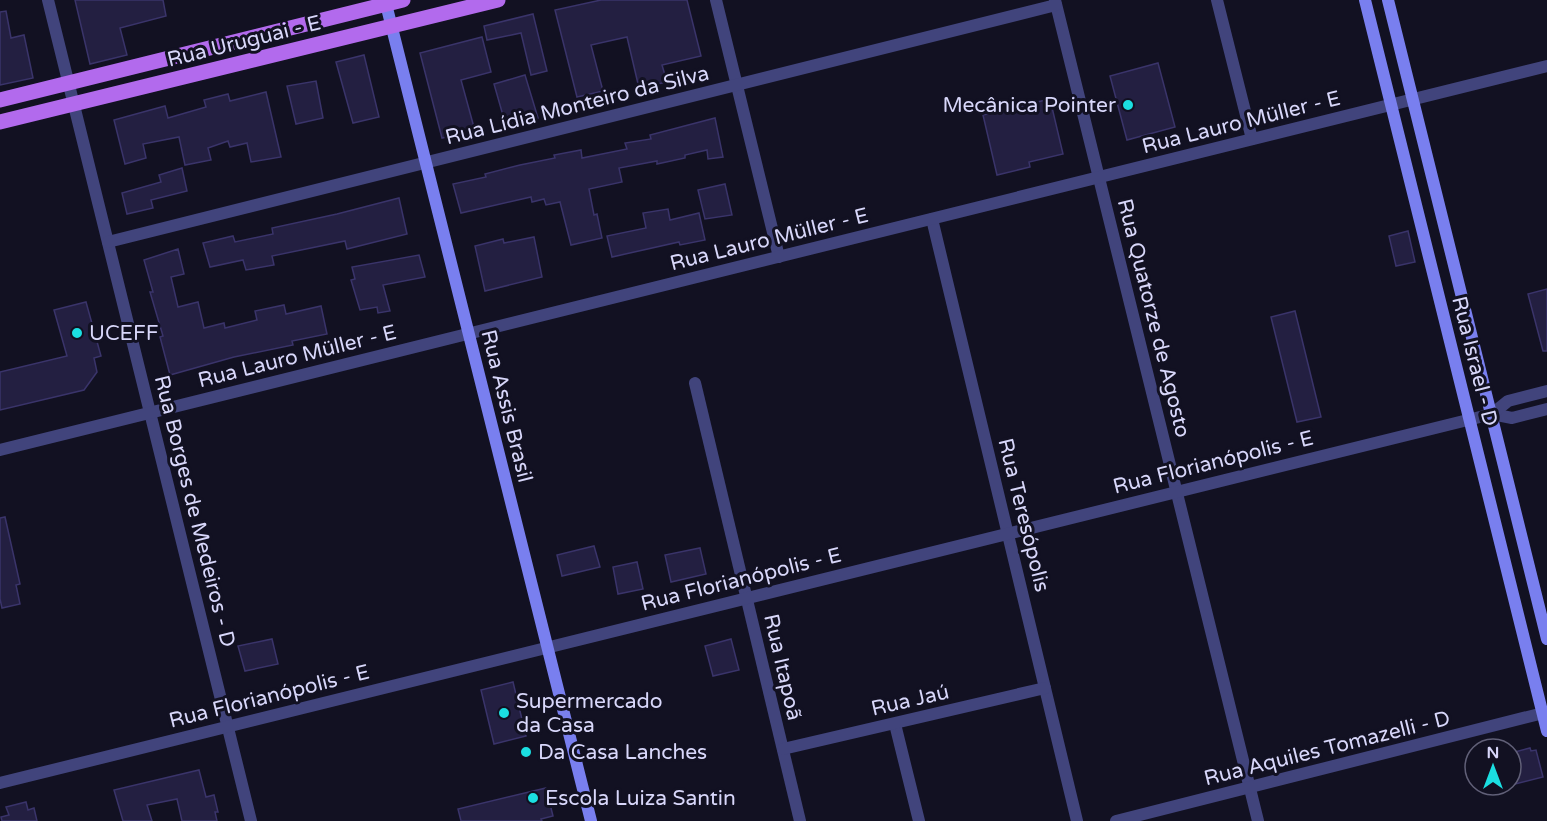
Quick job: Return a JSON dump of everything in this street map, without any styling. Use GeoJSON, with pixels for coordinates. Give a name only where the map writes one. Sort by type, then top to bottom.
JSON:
{"type":"FeatureCollection","features":[{"type":"Feature","properties":{"kind":"main road","name":"Rua Uruguai - E"},"geometry":{"type":"LineString","coordinates":[[0,100],[385,2],[403,0]]}},
{"type":"Feature","properties":{"kind":"main road","name":"Rua Uruguai - E"},"geometry":{"type":"LineString","coordinates":[[0,122],[498,0]]}},
{"type":"Feature","properties":{"kind":"street","name":"Rua Borges de Medeiros - D"},"geometry":{"type":"LineString","coordinates":[[48,0],[251,821]]}},
{"type":"Feature","properties":{"kind":"street"},"geometry":{"type":"LineString","coordinates":[[716,0],[778,257]]}},
{"type":"Feature","properties":{"kind":"street"},"geometry":{"type":"LineString","coordinates":[[1217,0],[1252,139]]}},
{"type":"Feature","properties":{"kind":"street","name":"Rua Israel - D"},"geometry":{"type":"LineString","coordinates":[[1365,0],[1469,419],[1545,712],[1547,731]]}},
{"type":"Feature","properties":{"kind":"street","name":"Rua Israel - D"},"geometry":{"type":"LineString","coordinates":[[1388,0],[1547,639]]}},
{"type":"Feature","properties":{"kind":"street","name":"Rua Assis Brasil"},"geometry":{"type":"LineString","coordinates":[[385,2],[591,821]]}},
{"type":"Feature","properties":{"kind":"street","name":"Rua Lídia Monteiro da Silva"},"geometry":{"type":"LineString","coordinates":[[108,242],[1056,3]]}},
{"type":"Feature","properties":{"kind":"street","name":"Rua Quatorze de Agosto"},"geometry":{"type":"LineString","coordinates":[[1056,3],[1258,821]]}},
{"type":"Feature","properties":{"kind":"street","name":"Rua Lauro Müller - E"},"geometry":{"type":"LineString","coordinates":[[0,450],[1547,66]]}},
{"type":"Feature","properties":{"kind":"street","name":"Rua Teresópolis"},"geometry":{"type":"LineString","coordinates":[[932,219],[1077,821]]}},
{"type":"Feature","properties":{"kind":"street","name":"Rua Itapoã"},"geometry":{"type":"LineString","coordinates":[[695,383],[800,821]]}},
{"type":"Feature","properties":{"kind":"street","name":"Rua Florianópolis - E"},"geometry":{"type":"LineString","coordinates":[[1492,414],[1508,401],[1547,391]]}},
{"type":"Feature","properties":{"kind":"street","name":"Rua Florianópolis - E"},"geometry":{"type":"LineString","coordinates":[[0,783],[1469,419],[1492,414],[1512,418],[1547,409]]}},
{"type":"Feature","properties":{"kind":"street","name":"Rua Jaú"},"geometry":{"type":"LineString","coordinates":[[783,750],[1045,688]]}},
{"type":"Feature","properties":{"kind":"street","name":"Rua Aquiles Tomazelli - D"},"geometry":{"type":"LineString","coordinates":[[1116,821],[1545,712]]}},
{"type":"Feature","properties":{"kind":"street"},"geometry":{"type":"LineString","coordinates":[[895,724],[919,821]]}},
{"type":"Feature","properties":{"kind":"building"},"geometry":{"type":"Polygon","coordinates":[[[75,0],[163,0],[166,16],[120,28],[127,55],[90,64],[75,0]]]}},
{"type":"Feature","properties":{"kind":"building"},"geometry":{"type":"Polygon","coordinates":[[[601,0],[687,0],[701,56],[662,65],[667,82],[639,88],[627,37],[591,45],[603,91],[577,97],[555,10],[601,0]]]}},
{"type":"Feature","properties":{"kind":"building"},"geometry":{"type":"Polygon","coordinates":[[[6,11],[11,38],[24,35],[33,78],[0,85],[0,12],[6,11]]]}},
{"type":"Feature","properties":{"kind":"building"},"geometry":{"type":"Polygon","coordinates":[[[533,14],[547,71],[531,75],[521,33],[487,40],[484,26],[533,14]]]}},
{"type":"Feature","properties":{"kind":"building"},"geometry":{"type":"Polygon","coordinates":[[[482,37],[491,72],[461,80],[475,131],[442,138],[420,53],[482,37]]]}},
{"type":"Feature","properties":{"kind":"building"},"geometry":{"type":"Polygon","coordinates":[[[364,55],[379,117],[353,123],[336,62],[364,55]]]}},
{"type":"Feature","properties":{"kind":"building"},"geometry":{"type":"Polygon","coordinates":[[[1158,63],[1175,127],[1127,140],[1110,76],[1158,63]]]}},
{"type":"Feature","properties":{"kind":"building"},"geometry":{"type":"Polygon","coordinates":[[[525,75],[538,118],[506,126],[494,84],[525,75]]]}},
{"type":"Feature","properties":{"kind":"building"},"geometry":{"type":"Polygon","coordinates":[[[316,81],[323,118],[296,124],[287,86],[316,81]]]}},
{"type":"Feature","properties":{"kind":"building"},"geometry":{"type":"Polygon","coordinates":[[[266,92],[281,157],[251,162],[247,143],[230,147],[228,141],[208,148],[211,160],[185,165],[179,137],[143,144],[146,158],[125,164],[114,120],[165,106],[168,118],[206,107],[204,100],[228,94],[230,101],[266,92]]]}},
{"type":"Feature","properties":{"kind":"building"},"geometry":{"type":"Polygon","coordinates":[[[1050,99],[1063,154],[1029,162],[1030,167],[997,175],[983,115],[1050,99]]]}},
{"type":"Feature","properties":{"kind":"building"},"geometry":{"type":"Polygon","coordinates":[[[715,118],[723,157],[708,159],[707,150],[657,164],[657,161],[619,168],[622,182],[589,189],[594,215],[597,214],[602,238],[571,245],[560,202],[546,205],[544,199],[532,202],[531,197],[461,213],[453,184],[486,177],[485,174],[520,165],[555,158],[554,155],[581,150],[582,158],[627,149],[625,143],[651,139],[650,135],[715,118]]]}},
{"type":"Feature","properties":{"kind":"building"},"geometry":{"type":"Polygon","coordinates":[[[182,168],[187,191],[151,200],[153,208],[127,214],[122,193],[161,182],[159,175],[182,168]]]}},
{"type":"Feature","properties":{"kind":"building"},"geometry":{"type":"Polygon","coordinates":[[[725,184],[732,215],[705,219],[698,190],[725,184]]]}},
{"type":"Feature","properties":{"kind":"building"},"geometry":{"type":"Polygon","coordinates":[[[399,198],[407,234],[347,249],[345,241],[272,256],[274,265],[246,270],[243,260],[210,267],[203,243],[233,236],[235,242],[273,234],[272,228],[399,198]]]}},
{"type":"Feature","properties":{"kind":"building"},"geometry":{"type":"Polygon","coordinates":[[[668,209],[670,220],[699,213],[705,240],[680,245],[679,242],[612,257],[607,236],[646,228],[643,213],[668,209]]]}},
{"type":"Feature","properties":{"kind":"building"},"geometry":{"type":"Polygon","coordinates":[[[1408,231],[1415,262],[1396,266],[1389,236],[1408,231]]]}},
{"type":"Feature","properties":{"kind":"building"},"geometry":{"type":"Polygon","coordinates":[[[534,237],[542,277],[485,291],[475,246],[503,239],[504,243],[534,237]]]}},
{"type":"Feature","properties":{"kind":"building"},"geometry":{"type":"Polygon","coordinates":[[[178,249],[184,274],[171,277],[178,307],[198,302],[204,328],[224,323],[225,328],[257,320],[255,311],[284,305],[286,314],[321,306],[327,334],[292,341],[293,345],[234,357],[170,375],[144,260],[178,249]]]}},
{"type":"Feature","properties":{"kind":"building"},"geometry":{"type":"Polygon","coordinates":[[[419,255],[425,277],[383,285],[390,311],[378,313],[377,307],[360,310],[351,280],[355,279],[352,267],[419,255]]]}},
{"type":"Feature","properties":{"kind":"building"},"geometry":{"type":"Polygon","coordinates":[[[1547,289],[1547,351],[1543,351],[1528,294],[1547,289]]]}},
{"type":"Feature","properties":{"kind":"building","name":"UCEFF"},"geometry":{"type":"Polygon","coordinates":[[[86,302],[101,356],[94,358],[97,372],[84,390],[0,410],[0,372],[67,356],[54,310],[86,302]]]}},
{"type":"Feature","properties":{"kind":"building"},"geometry":{"type":"Polygon","coordinates":[[[1295,311],[1321,417],[1297,422],[1271,317],[1295,311]]]}},
{"type":"Feature","properties":{"kind":"building"},"geometry":{"type":"Polygon","coordinates":[[[5,517],[20,584],[16,585],[20,604],[2,608],[0,518],[5,517]]]}},
{"type":"Feature","properties":{"kind":"building"},"geometry":{"type":"Polygon","coordinates":[[[594,546],[600,567],[562,576],[557,555],[594,546]]]}},
{"type":"Feature","properties":{"kind":"building"},"geometry":{"type":"Polygon","coordinates":[[[700,548],[706,574],[671,582],[665,555],[700,548]]]}},
{"type":"Feature","properties":{"kind":"building"},"geometry":{"type":"Polygon","coordinates":[[[637,562],[643,589],[618,594],[613,567],[637,562]]]}},
{"type":"Feature","properties":{"kind":"building"},"geometry":{"type":"Polygon","coordinates":[[[272,639],[278,664],[245,671],[238,646],[272,639]]]}},
{"type":"Feature","properties":{"kind":"building"},"geometry":{"type":"Polygon","coordinates":[[[731,639],[739,670],[713,676],[705,646],[731,639]]]}},
{"type":"Feature","properties":{"kind":"building","name":"Supermercado da Casa"},"geometry":{"type":"Polygon","coordinates":[[[513,682],[526,736],[494,744],[481,690],[513,682]]]}},
{"type":"Feature","properties":{"kind":"building"},"geometry":{"type":"Polygon","coordinates":[[[1530,748],[1531,751],[1536,750],[1543,777],[1523,782],[1523,750],[1530,748]]]}},
{"type":"Feature","properties":{"kind":"building"},"geometry":{"type":"Polygon","coordinates":[[[199,770],[206,797],[214,795],[218,812],[215,812],[217,821],[182,821],[177,799],[147,805],[152,821],[123,821],[114,790],[199,770]]]}},
{"type":"Feature","properties":{"kind":"building","name":"Escola Luiza Santin"},"geometry":{"type":"Polygon","coordinates":[[[546,788],[553,816],[541,819],[542,821],[461,821],[458,809],[546,788]]]}},
{"type":"Feature","properties":{"kind":"building"},"geometry":{"type":"Polygon","coordinates":[[[26,802],[28,810],[34,808],[37,821],[2,821],[1,817],[9,815],[6,807],[26,802]]]}},
{"type":"Feature","properties":{"kind":"place","name":"Mecânica Pointer"},"geometry":{"type":"Point","coordinates":[1128,105]}},
{"type":"Feature","properties":{"kind":"place","name":"UCEFF"},"geometry":{"type":"Point","coordinates":[77,333]}},
{"type":"Feature","properties":{"kind":"place","name":"Supermercado da Casa"},"geometry":{"type":"Point","coordinates":[504,713]}},
{"type":"Feature","properties":{"kind":"place","name":"Da Casa Lanches"},"geometry":{"type":"Point","coordinates":[526,752]}},
{"type":"Feature","properties":{"kind":"place","name":"Escola Luiza Santin"},"geometry":{"type":"Point","coordinates":[533,798]}}]}
